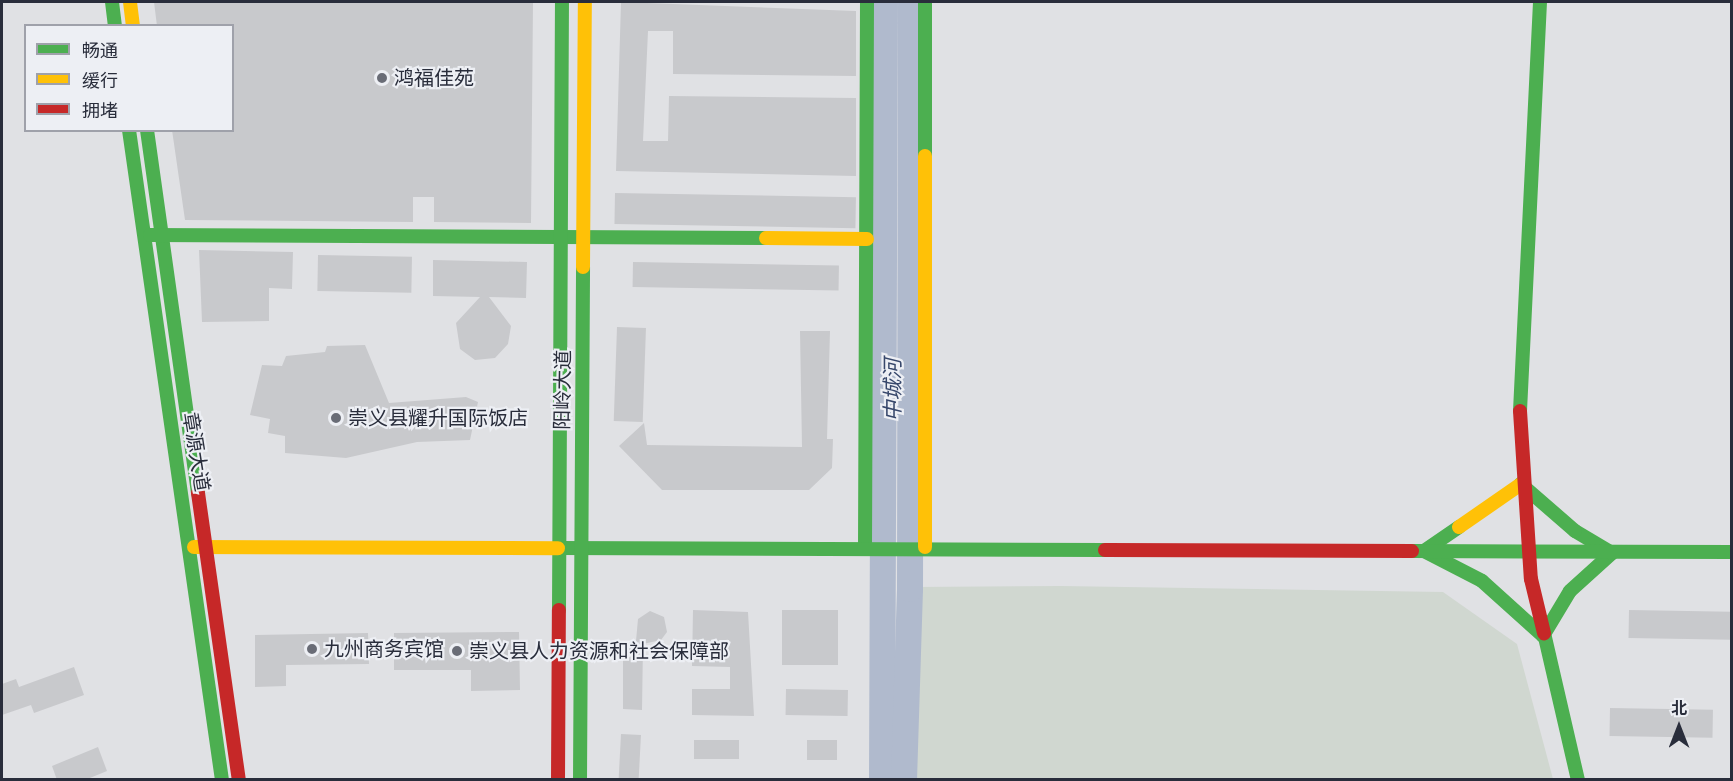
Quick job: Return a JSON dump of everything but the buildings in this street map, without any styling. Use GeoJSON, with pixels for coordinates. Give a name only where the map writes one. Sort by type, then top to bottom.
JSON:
{"type":"FeatureCollection","features":[{"type":"Feature","properties":{"kind":"street"},"geometry":{"type":"LineString","coordinates":[[112,2],[115,24]]}},
{"type":"Feature","properties":{"kind":"street"},"geometry":{"type":"LineString","coordinates":[[130,2],[133,24]]}},
{"type":"Feature","properties":{"kind":"street","name":"阳岭大道"},"geometry":{"type":"LineString","coordinates":[[558,780],[562,2]]}},
{"type":"Feature","properties":{"kind":"street","name":"阳岭大道"},"geometry":{"type":"LineString","coordinates":[[580,780],[585,2]]}},
{"type":"Feature","properties":{"kind":"street"},"geometry":{"type":"LineString","coordinates":[[867,2],[871,547]]}},
{"type":"Feature","properties":{"kind":"street"},"geometry":{"type":"LineString","coordinates":[[919,547],[925,2]]}},
{"type":"Feature","properties":{"kind":"street"},"geometry":{"type":"LineString","coordinates":[[1540,2],[1520,394],[1521,484],[1529,553],[1543,636],[1578,780]]}},
{"type":"Feature","properties":{"kind":"street","name":"章源大道"},"geometry":{"type":"LineString","coordinates":[[129,132],[222,780]]}},
{"type":"Feature","properties":{"kind":"street","name":"章源大道"},"geometry":{"type":"LineString","coordinates":[[147,132],[239,780]]}},
{"type":"Feature","properties":{"kind":"street"},"geometry":{"type":"LineString","coordinates":[[143,236],[160,234],[560,241],[867,239]]}},
{"type":"Feature","properties":{"kind":"street"},"geometry":{"type":"LineString","coordinates":[[1424,551],[1521,484]]}},
{"type":"Feature","properties":{"kind":"street"},"geometry":{"type":"LineString","coordinates":[[1521,484],[1575,531],[1612,553]]}},
{"type":"Feature","properties":{"kind":"street"},"geometry":{"type":"LineString","coordinates":[[190,547],[580,549],[919,547],[1529,553],[1731,552]]}},
{"type":"Feature","properties":{"kind":"street"},"geometry":{"type":"LineString","coordinates":[[1424,551],[1482,581],[1543,636]]}},
{"type":"Feature","properties":{"kind":"street"},"geometry":{"type":"LineString","coordinates":[[1543,636],[1570,591],[1612,553]]}},
{"type":"Feature","properties":{"kind":"shaded area"},"geometry":{"type":"Polygon","coordinates":[[[1061,586],[1443,592],[1517,644],[1553,779],[904,779],[914,587],[1061,586]]]}},
{"type":"Feature","properties":{"kind":"waterway","name":"中城河"},"geometry":{"type":"LineString","coordinates":[[882,780],[885,2]]}},
{"type":"Feature","properties":{"kind":"waterway","name":"中城河"},"geometry":{"type":"LineString","coordinates":[[904,780],[910,589],[911,2]]}},
{"type":"Feature","properties":{"kind":"traffic: fast"},"geometry":{"type":"LineString","coordinates":[[112,2],[115,24]]}},
{"type":"Feature","properties":{"kind":"traffic: fast"},"geometry":{"type":"LineString","coordinates":[[559,610],[562,2]]}},
{"type":"Feature","properties":{"kind":"traffic: fast"},"geometry":{"type":"LineString","coordinates":[[865,547],[867,2]]}},
{"type":"Feature","properties":{"kind":"traffic: fast"},"geometry":{"type":"LineString","coordinates":[[925,2],[925,156]]}},
{"type":"Feature","properties":{"kind":"traffic: fast"},"geometry":{"type":"LineString","coordinates":[[1520,411],[1540,2]]}},
{"type":"Feature","properties":{"kind":"traffic: fast"},"geometry":{"type":"LineString","coordinates":[[129,132],[222,780]]}},
{"type":"Feature","properties":{"kind":"traffic: fast"},"geometry":{"type":"LineString","coordinates":[[147,132],[198,493]]}},
{"type":"Feature","properties":{"kind":"traffic: fast"},"geometry":{"type":"LineString","coordinates":[[150,235],[766,238]]}},
{"type":"Feature","properties":{"kind":"traffic: fast"},"geometry":{"type":"LineString","coordinates":[[580,780],[583,267]]}},
{"type":"Feature","properties":{"kind":"traffic: fast"},"geometry":{"type":"LineString","coordinates":[[1459,527],[1424,551],[1482,581],[1543,636],[1570,591],[1612,553],[1575,531],[1521,484]]}},
{"type":"Feature","properties":{"kind":"traffic: fast"},"geometry":{"type":"LineString","coordinates":[[558,548],[1105,550]]}},
{"type":"Feature","properties":{"kind":"traffic: fast"},"geometry":{"type":"LineString","coordinates":[[1412,551],[1732,552]]}},
{"type":"Feature","properties":{"kind":"traffic: fast"},"geometry":{"type":"LineString","coordinates":[[1544,633],[1578,780]]}},
{"type":"Feature","properties":{"kind":"traffic: slow"},"geometry":{"type":"LineString","coordinates":[[130,2],[133,24]]}},
{"type":"Feature","properties":{"kind":"traffic: slow"},"geometry":{"type":"LineString","coordinates":[[583,267],[585,2]]}},
{"type":"Feature","properties":{"kind":"traffic: slow"},"geometry":{"type":"LineString","coordinates":[[925,156],[925,547]]}},
{"type":"Feature","properties":{"kind":"traffic: slow"},"geometry":{"type":"LineString","coordinates":[[766,238],[867,239]]}},
{"type":"Feature","properties":{"kind":"traffic: slow"},"geometry":{"type":"LineString","coordinates":[[1459,527],[1521,484]]}},
{"type":"Feature","properties":{"kind":"traffic: slow"},"geometry":{"type":"LineString","coordinates":[[194,547],[558,548]]}},
{"type":"Feature","properties":{"kind":"traffic: jam"},"geometry":{"type":"LineString","coordinates":[[1520,411],[1531,579],[1544,633]]}},
{"type":"Feature","properties":{"kind":"traffic: jam"},"geometry":{"type":"LineString","coordinates":[[198,493],[239,780]]}},
{"type":"Feature","properties":{"kind":"traffic: jam"},"geometry":{"type":"LineString","coordinates":[[1105,550],[1412,551]]}},
{"type":"Feature","properties":{"kind":"traffic: jam"},"geometry":{"type":"LineString","coordinates":[[558,780],[559,610]]}},
{"type":"Feature","properties":{"kind":"place","name":"鸿福佳苑"},"geometry":{"type":"Point","coordinates":[382,78]}},
{"type":"Feature","properties":{"kind":"place","name":"崇义县耀升国际饭店"},"geometry":{"type":"Point","coordinates":[336,418]}},
{"type":"Feature","properties":{"kind":"place","name":"九州商务宾馆"},"geometry":{"type":"Point","coordinates":[312,649]}},
{"type":"Feature","properties":{"kind":"place","name":"崇义县人力资源和社会保障部"},"geometry":{"type":"Point","coordinates":[457,651]}}]}
